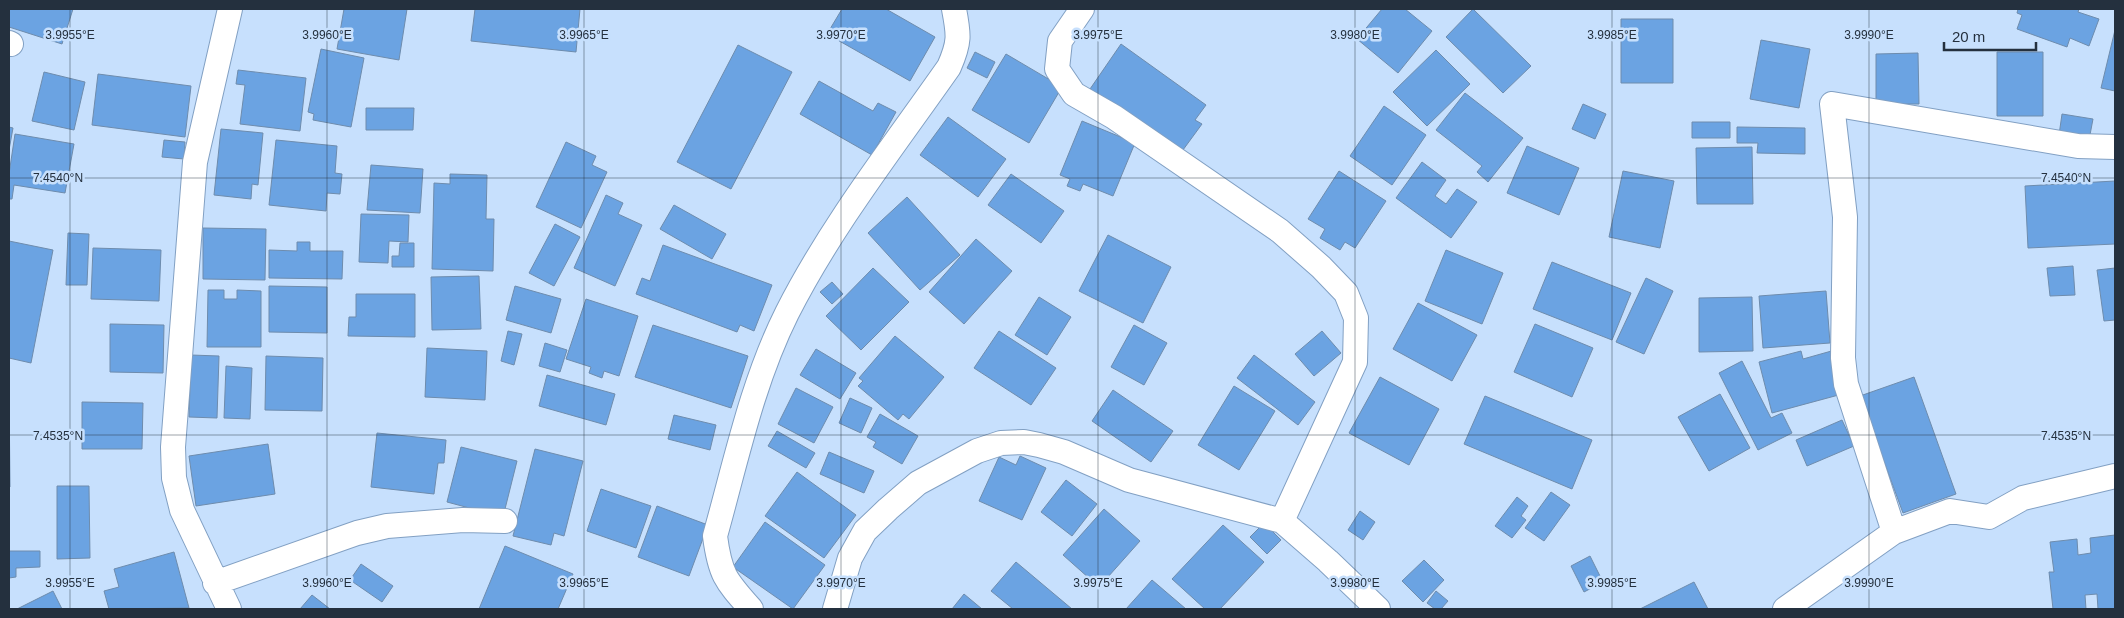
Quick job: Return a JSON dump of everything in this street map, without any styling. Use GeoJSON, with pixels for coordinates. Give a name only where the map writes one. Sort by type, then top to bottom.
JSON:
{"type":"FeatureCollection","features":[{"type":"Feature","properties":{"kind":"street"},"geometry":{"type":"LineString","coordinates":[[229,609],[182,510],[174,478],[173,447],[195,162],[202,122],[230,9]]}},
{"type":"Feature","properties":{"kind":"street"},"geometry":{"type":"LineString","coordinates":[[751,609],[726,581],[718,560],[715,536],[757,384],[786,314],[826,243],[949,67],[958,46],[958,29],[954,9]]}},
{"type":"Feature","properties":{"kind":"street"},"geometry":{"type":"LineString","coordinates":[[1082,9],[1060,41],[1057,69],[1074,94],[1114,116],[1280,231],[1321,267],[1346,293],[1356,318],[1355,362],[1282,521]]}},
{"type":"Feature","properties":{"kind":"street"},"geometry":{"type":"LineString","coordinates":[[1894,532],[1846,384],[1843,358],[1846,218],[1832,104],[2078,146],[2115,147]]}},
{"type":"Feature","properties":{"kind":"street"},"geometry":{"type":"LineString","coordinates":[[836,609],[850,558],[865,531],[918,483],[977,451],[1001,443],[1039,444],[1064,452],[1129,480],[1282,521],[1328,561],[1378,609]]}},
{"type":"Feature","properties":{"kind":"street"},"geometry":{"type":"LineString","coordinates":[[1785,609],[1894,532],[1950,511],[1989,517],[2023,498],[2115,476]]}},
{"type":"Feature","properties":{"kind":"street"},"geometry":{"type":"LineString","coordinates":[[215,582],[357,533],[386,526],[463,520],[505,521]]}},
{"type":"Feature","properties":{"kind":"building"},"geometry":{"type":"Polygon","coordinates":[[[9,9],[73,9],[62,44],[9,27],[9,9]]]}},
{"type":"Feature","properties":{"kind":"building"},"geometry":{"type":"Polygon","coordinates":[[[344,9],[407,9],[399,60],[337,49],[344,9]]]}},
{"type":"Feature","properties":{"kind":"building"},"geometry":{"type":"Polygon","coordinates":[[[475,9],[580,9],[576,52],[471,41],[475,9]]]}},
{"type":"Feature","properties":{"kind":"building"},"geometry":{"type":"Polygon","coordinates":[[[842,9],[886,9],[935,37],[910,81],[827,34],[842,9]]]}},
{"type":"Feature","properties":{"kind":"building"},"geometry":{"type":"Polygon","coordinates":[[[1382,9],[1405,9],[1432,31],[1398,73],[1357,39],[1382,9]]]}},
{"type":"Feature","properties":{"kind":"building"},"geometry":{"type":"Polygon","coordinates":[[[1473,9],[1531,66],[1503,93],[1446,37],[1473,9]]]}},
{"type":"Feature","properties":{"kind":"building"},"geometry":{"type":"Polygon","coordinates":[[[2018,9],[2079,9],[2078,12],[2099,19],[2089,46],[2070,38],[2067,47],[2017,29],[2022,15],[2017,13],[2018,9]]]}},
{"type":"Feature","properties":{"kind":"building"},"geometry":{"type":"Polygon","coordinates":[[[1621,19],[1673,19],[1673,83],[1621,83],[1621,19]]]}},
{"type":"Feature","properties":{"kind":"building"},"geometry":{"type":"Polygon","coordinates":[[[2115,30],[2115,91],[2101,88],[2115,30]]]}},
{"type":"Feature","properties":{"kind":"building"},"geometry":{"type":"Polygon","coordinates":[[[1761,40],[1810,49],[1799,108],[1750,99],[1761,40]]]}},
{"type":"Feature","properties":{"kind":"building"},"geometry":{"type":"Polygon","coordinates":[[[1121,44],[1206,105],[1195,120],[1202,124],[1180,154],[1090,89],[1121,44]]]}},
{"type":"Feature","properties":{"kind":"building"},"geometry":{"type":"Polygon","coordinates":[[[738,45],[792,72],[731,189],[677,162],[738,45]]]}},
{"type":"Feature","properties":{"kind":"building"},"geometry":{"type":"Polygon","coordinates":[[[321,49],[364,58],[351,127],[313,120],[314,114],[308,112],[321,49]]]}},
{"type":"Feature","properties":{"kind":"building"},"geometry":{"type":"Polygon","coordinates":[[[1436,50],[1470,84],[1427,126],[1393,92],[1436,50]]]}},
{"type":"Feature","properties":{"kind":"building"},"geometry":{"type":"Polygon","coordinates":[[[975,52],[995,62],[987,78],[967,68],[975,52]]]}},
{"type":"Feature","properties":{"kind":"building"},"geometry":{"type":"Polygon","coordinates":[[[1997,52],[2043,52],[2043,116],[1997,116],[1997,52]]]}},
{"type":"Feature","properties":{"kind":"building"},"geometry":{"type":"Polygon","coordinates":[[[1918,53],[1919,104],[1876,104],[1876,54],[1918,53]]]}},
{"type":"Feature","properties":{"kind":"building"},"geometry":{"type":"Polygon","coordinates":[[[1006,54],[1062,87],[1029,143],[972,110],[1006,54]]]}},
{"type":"Feature","properties":{"kind":"building"},"geometry":{"type":"Polygon","coordinates":[[[238,70],[306,78],[300,131],[240,124],[245,85],[236,84],[238,70]]]}},
{"type":"Feature","properties":{"kind":"building"},"geometry":{"type":"Polygon","coordinates":[[[44,72],[85,82],[74,130],[32,121],[44,72]]]}},
{"type":"Feature","properties":{"kind":"building"},"geometry":{"type":"Polygon","coordinates":[[[98,74],[191,86],[185,137],[92,125],[98,74]]]}},
{"type":"Feature","properties":{"kind":"building"},"geometry":{"type":"Polygon","coordinates":[[[819,81],[873,111],[878,103],[896,112],[872,155],[800,114],[819,81]]]}},
{"type":"Feature","properties":{"kind":"building"},"geometry":{"type":"Polygon","coordinates":[[[1465,93],[1523,138],[1488,182],[1477,172],[1482,166],[1436,130],[1465,93]]]}},
{"type":"Feature","properties":{"kind":"building"},"geometry":{"type":"Polygon","coordinates":[[[1583,104],[1606,114],[1595,139],[1572,129],[1583,104]]]}},
{"type":"Feature","properties":{"kind":"building"},"geometry":{"type":"Polygon","coordinates":[[[1384,106],[1426,135],[1392,185],[1350,156],[1384,106]]]}},
{"type":"Feature","properties":{"kind":"building"},"geometry":{"type":"Polygon","coordinates":[[[366,108],[414,108],[413,130],[366,130],[366,108]]]}},
{"type":"Feature","properties":{"kind":"building"},"geometry":{"type":"Polygon","coordinates":[[[2062,114],[2093,119],[2089,140],[2059,135],[2062,114]]]}},
{"type":"Feature","properties":{"kind":"building"},"geometry":{"type":"Polygon","coordinates":[[[948,117],[1006,159],[978,197],[920,155],[948,117]]]}},
{"type":"Feature","properties":{"kind":"building"},"geometry":{"type":"Polygon","coordinates":[[[1082,121],[1135,143],[1113,196],[1083,184],[1080,191],[1067,186],[1070,179],[1060,175],[1082,121]]]}},
{"type":"Feature","properties":{"kind":"building"},"geometry":{"type":"Polygon","coordinates":[[[1692,122],[1730,122],[1730,138],[1692,138],[1692,122]]]}},
{"type":"Feature","properties":{"kind":"building"},"geometry":{"type":"Polygon","coordinates":[[[9,127],[13,128],[9,150],[9,127]]]}},
{"type":"Feature","properties":{"kind":"building"},"geometry":{"type":"Polygon","coordinates":[[[1737,127],[1805,128],[1805,154],[1757,153],[1758,143],[1737,143],[1737,127]]]}},
{"type":"Feature","properties":{"kind":"building"},"geometry":{"type":"Polygon","coordinates":[[[221,129],[263,133],[258,185],[252,184],[251,199],[214,195],[221,129]]]}},
{"type":"Feature","properties":{"kind":"building"},"geometry":{"type":"Polygon","coordinates":[[[15,134],[74,144],[65,193],[14,185],[12,199],[9,199],[9,174],[15,134]]]}},
{"type":"Feature","properties":{"kind":"building"},"geometry":{"type":"Polygon","coordinates":[[[164,140],[185,142],[184,159],[162,157],[164,140]]]}},
{"type":"Feature","properties":{"kind":"building"},"geometry":{"type":"Polygon","coordinates":[[[276,140],[337,146],[335,173],[342,174],[340,194],[327,193],[326,211],[269,205],[276,140]]]}},
{"type":"Feature","properties":{"kind":"building"},"geometry":{"type":"Polygon","coordinates":[[[566,142],[596,156],[592,165],[607,172],[581,228],[536,207],[566,142]]]}},
{"type":"Feature","properties":{"kind":"building"},"geometry":{"type":"Polygon","coordinates":[[[1527,146],[1579,168],[1559,215],[1507,193],[1527,146]]]}},
{"type":"Feature","properties":{"kind":"building"},"geometry":{"type":"Polygon","coordinates":[[[1752,147],[1753,204],[1697,204],[1696,148],[1752,147]]]}},
{"type":"Feature","properties":{"kind":"building"},"geometry":{"type":"Polygon","coordinates":[[[1422,162],[1446,180],[1435,196],[1446,204],[1457,189],[1477,202],[1451,238],[1396,198],[1422,162]]]}},
{"type":"Feature","properties":{"kind":"building"},"geometry":{"type":"Polygon","coordinates":[[[371,165],[423,169],[420,213],[367,210],[371,165]]]}},
{"type":"Feature","properties":{"kind":"building"},"geometry":{"type":"Polygon","coordinates":[[[1339,171],[1386,201],[1355,248],[1345,242],[1340,250],[1320,238],[1325,229],[1308,219],[1339,171]]]}},
{"type":"Feature","properties":{"kind":"building"},"geometry":{"type":"Polygon","coordinates":[[[1623,171],[1674,181],[1660,248],[1609,237],[1623,171]]]}},
{"type":"Feature","properties":{"kind":"building"},"geometry":{"type":"Polygon","coordinates":[[[450,174],[487,175],[486,219],[494,219],[493,271],[432,269],[434,183],[450,184],[450,174]]]}},
{"type":"Feature","properties":{"kind":"building"},"geometry":{"type":"Polygon","coordinates":[[[1011,174],[1064,211],[1041,243],[988,205],[1011,174]]]}},
{"type":"Feature","properties":{"kind":"building"},"geometry":{"type":"Polygon","coordinates":[[[2115,181],[2115,244],[2028,248],[2025,186],[2115,181]]]}},
{"type":"Feature","properties":{"kind":"building"},"geometry":{"type":"Polygon","coordinates":[[[606,195],[623,203],[618,214],[642,225],[615,286],[574,268],[606,195]]]}},
{"type":"Feature","properties":{"kind":"building"},"geometry":{"type":"Polygon","coordinates":[[[907,197],[960,255],[920,290],[868,233],[907,197]]]}},
{"type":"Feature","properties":{"kind":"building"},"geometry":{"type":"Polygon","coordinates":[[[674,205],[726,234],[712,259],[660,229],[674,205]]]}},
{"type":"Feature","properties":{"kind":"building"},"geometry":{"type":"Polygon","coordinates":[[[361,214],[409,215],[408,242],[389,241],[388,263],[359,262],[361,214]]]}},
{"type":"Feature","properties":{"kind":"building"},"geometry":{"type":"Polygon","coordinates":[[[555,224],[580,237],[554,286],[529,273],[555,224]]]}},
{"type":"Feature","properties":{"kind":"building"},"geometry":{"type":"Polygon","coordinates":[[[203,228],[266,229],[265,280],[203,279],[203,228]]]}},
{"type":"Feature","properties":{"kind":"building"},"geometry":{"type":"Polygon","coordinates":[[[68,233],[89,234],[87,285],[66,285],[68,233]]]}},
{"type":"Feature","properties":{"kind":"building"},"geometry":{"type":"Polygon","coordinates":[[[1108,235],[1171,267],[1143,323],[1079,291],[1108,235]]]}},
{"type":"Feature","properties":{"kind":"building"},"geometry":{"type":"Polygon","coordinates":[[[976,239],[1012,271],[964,324],[929,292],[976,239]]]}},
{"type":"Feature","properties":{"kind":"building"},"geometry":{"type":"Polygon","coordinates":[[[9,241],[53,250],[31,363],[9,358],[9,241]]]}},
{"type":"Feature","properties":{"kind":"building"},"geometry":{"type":"Polygon","coordinates":[[[297,242],[310,242],[310,251],[343,251],[342,279],[269,278],[269,250],[297,251],[297,242]]]}},
{"type":"Feature","properties":{"kind":"building"},"geometry":{"type":"Polygon","coordinates":[[[400,243],[414,243],[414,267],[392,267],[392,256],[399,256],[400,243]]]}},
{"type":"Feature","properties":{"kind":"building"},"geometry":{"type":"Polygon","coordinates":[[[663,245],[772,285],[754,331],[740,325],[737,332],[636,294],[642,278],[650,281],[663,245]]]}},
{"type":"Feature","properties":{"kind":"building"},"geometry":{"type":"Polygon","coordinates":[[[93,248],[161,250],[159,301],[91,299],[93,248]]]}},
{"type":"Feature","properties":{"kind":"building"},"geometry":{"type":"Polygon","coordinates":[[[1446,250],[1503,273],[1482,324],[1425,301],[1446,250]]]}},
{"type":"Feature","properties":{"kind":"building"},"geometry":{"type":"Polygon","coordinates":[[[1552,262],[1631,293],[1612,340],[1533,309],[1552,262]]]}},
{"type":"Feature","properties":{"kind":"building"},"geometry":{"type":"Polygon","coordinates":[[[2073,266],[2075,295],[2050,296],[2047,268],[2073,266]]]}},
{"type":"Feature","properties":{"kind":"building"},"geometry":{"type":"Polygon","coordinates":[[[873,268],[909,302],[861,350],[826,316],[873,268]]]}},
{"type":"Feature","properties":{"kind":"building"},"geometry":{"type":"Polygon","coordinates":[[[2115,268],[2115,320],[2104,321],[2097,270],[2115,268]]]}},
{"type":"Feature","properties":{"kind":"building"},"geometry":{"type":"Polygon","coordinates":[[[479,276],[481,329],[432,330],[431,277],[479,276]]]}},
{"type":"Feature","properties":{"kind":"building"},"geometry":{"type":"Polygon","coordinates":[[[1646,278],[1673,291],[1644,354],[1616,342],[1646,278]]]}},
{"type":"Feature","properties":{"kind":"building"},"geometry":{"type":"Polygon","coordinates":[[[832,282],[843,294],[832,304],[820,292],[832,282]]]}},
{"type":"Feature","properties":{"kind":"building"},"geometry":{"type":"Polygon","coordinates":[[[269,286],[327,287],[327,333],[269,332],[269,286]]]}},
{"type":"Feature","properties":{"kind":"building"},"geometry":{"type":"Polygon","coordinates":[[[515,286],[561,299],[551,333],[506,320],[515,286]]]}},
{"type":"Feature","properties":{"kind":"building"},"geometry":{"type":"Polygon","coordinates":[[[208,290],[224,290],[224,299],[237,299],[237,290],[261,291],[261,347],[207,347],[208,290]]]}},
{"type":"Feature","properties":{"kind":"building"},"geometry":{"type":"Polygon","coordinates":[[[1826,291],[1830,343],[1763,348],[1759,296],[1826,291]]]}},
{"type":"Feature","properties":{"kind":"building"},"geometry":{"type":"Polygon","coordinates":[[[356,294],[415,294],[415,337],[348,336],[349,317],[356,317],[356,294]]]}},
{"type":"Feature","properties":{"kind":"building"},"geometry":{"type":"Polygon","coordinates":[[[1039,297],[1071,317],[1047,355],[1015,335],[1039,297]]]}},
{"type":"Feature","properties":{"kind":"building"},"geometry":{"type":"Polygon","coordinates":[[[1752,297],[1753,351],[1699,352],[1699,298],[1752,297]]]}},
{"type":"Feature","properties":{"kind":"building"},"geometry":{"type":"Polygon","coordinates":[[[586,299],[638,316],[619,376],[604,371],[602,378],[589,373],[591,367],[566,359],[586,299]]]}},
{"type":"Feature","properties":{"kind":"building"},"geometry":{"type":"Polygon","coordinates":[[[1418,303],[1477,335],[1452,381],[1393,349],[1418,303]]]}},
{"type":"Feature","properties":{"kind":"building"},"geometry":{"type":"Polygon","coordinates":[[[110,324],[164,325],[163,373],[110,372],[110,324]]]}},
{"type":"Feature","properties":{"kind":"building"},"geometry":{"type":"Polygon","coordinates":[[[1535,324],[1593,348],[1572,397],[1514,372],[1535,324]]]}},
{"type":"Feature","properties":{"kind":"building"},"geometry":{"type":"Polygon","coordinates":[[[653,325],[748,356],[731,408],[635,377],[653,325]]]}},
{"type":"Feature","properties":{"kind":"building"},"geometry":{"type":"Polygon","coordinates":[[[1134,325],[1167,343],[1144,385],[1111,367],[1134,325]]]}},
{"type":"Feature","properties":{"kind":"building"},"geometry":{"type":"Polygon","coordinates":[[[508,331],[522,334],[514,365],[501,361],[508,331]]]}},
{"type":"Feature","properties":{"kind":"building"},"geometry":{"type":"Polygon","coordinates":[[[999,331],[1056,368],[1031,405],[974,368],[999,331]]]}},
{"type":"Feature","properties":{"kind":"building"},"geometry":{"type":"Polygon","coordinates":[[[1322,331],[1341,353],[1314,376],[1295,354],[1322,331]]]}},
{"type":"Feature","properties":{"kind":"building"},"geometry":{"type":"Polygon","coordinates":[[[895,336],[944,377],[909,419],[903,414],[898,420],[858,386],[863,381],[859,378],[895,336]]]}},
{"type":"Feature","properties":{"kind":"building"},"geometry":{"type":"Polygon","coordinates":[[[545,343],[567,350],[560,372],[539,366],[545,343]]]}},
{"type":"Feature","properties":{"kind":"building"},"geometry":{"type":"Polygon","coordinates":[[[427,348],[487,351],[485,400],[425,397],[427,348]]]}},
{"type":"Feature","properties":{"kind":"building"},"geometry":{"type":"Polygon","coordinates":[[[816,349],[856,373],[840,399],[800,375],[816,349]]]}},
{"type":"Feature","properties":{"kind":"building"},"geometry":{"type":"Polygon","coordinates":[[[1835,350],[1846,393],[1772,413],[1759,362],[1801,351],[1803,359],[1835,350]]]}},
{"type":"Feature","properties":{"kind":"building"},"geometry":{"type":"Polygon","coordinates":[[[191,355],[219,356],[217,418],[189,417],[191,355]]]}},
{"type":"Feature","properties":{"kind":"building"},"geometry":{"type":"Polygon","coordinates":[[[1254,355],[1315,402],[1298,425],[1237,378],[1254,355]]]}},
{"type":"Feature","properties":{"kind":"building"},"geometry":{"type":"Polygon","coordinates":[[[266,356],[323,358],[322,411],[265,410],[266,356]]]}},
{"type":"Feature","properties":{"kind":"building"},"geometry":{"type":"Polygon","coordinates":[[[1742,361],[1771,418],[1782,413],[1792,433],[1758,450],[1719,373],[1742,361]]]}},
{"type":"Feature","properties":{"kind":"building"},"geometry":{"type":"Polygon","coordinates":[[[226,366],[252,368],[250,419],[224,418],[226,366]]]}},
{"type":"Feature","properties":{"kind":"building"},"geometry":{"type":"Polygon","coordinates":[[[547,375],[615,394],[606,425],[539,406],[547,375]]]}},
{"type":"Feature","properties":{"kind":"building"},"geometry":{"type":"Polygon","coordinates":[[[1380,377],[1439,409],[1409,465],[1349,433],[1380,377]]]}},
{"type":"Feature","properties":{"kind":"building"},"geometry":{"type":"Polygon","coordinates":[[[1914,377],[1956,494],[1903,513],[1860,396],[1914,377]]]}},
{"type":"Feature","properties":{"kind":"building"},"geometry":{"type":"Polygon","coordinates":[[[1234,386],[1275,411],[1239,470],[1198,445],[1234,386]]]}},
{"type":"Feature","properties":{"kind":"building"},"geometry":{"type":"Polygon","coordinates":[[[796,388],[833,407],[814,443],[778,424],[796,388]]]}},
{"type":"Feature","properties":{"kind":"building"},"geometry":{"type":"Polygon","coordinates":[[[1113,390],[1173,431],[1151,462],[1092,421],[1113,390]]]}},
{"type":"Feature","properties":{"kind":"building"},"geometry":{"type":"Polygon","coordinates":[[[9,393],[10,487],[9,487],[9,393]]]}},
{"type":"Feature","properties":{"kind":"building"},"geometry":{"type":"Polygon","coordinates":[[[1720,394],[1750,448],[1709,471],[1678,417],[1720,394]]]}},
{"type":"Feature","properties":{"kind":"building"},"geometry":{"type":"Polygon","coordinates":[[[1485,396],[1592,440],[1572,489],[1464,444],[1485,396]]]}},
{"type":"Feature","properties":{"kind":"building"},"geometry":{"type":"Polygon","coordinates":[[[850,398],[872,408],[861,433],[839,423],[850,398]]]}},
{"type":"Feature","properties":{"kind":"building"},"geometry":{"type":"Polygon","coordinates":[[[82,402],[143,403],[142,449],[82,449],[82,402]]]}},
{"type":"Feature","properties":{"kind":"building"},"geometry":{"type":"Polygon","coordinates":[[[880,414],[918,436],[902,464],[873,447],[876,442],[867,437],[880,414]]]}},
{"type":"Feature","properties":{"kind":"building"},"geometry":{"type":"Polygon","coordinates":[[[674,415],[716,425],[710,450],[668,439],[674,415]]]}},
{"type":"Feature","properties":{"kind":"building"},"geometry":{"type":"Polygon","coordinates":[[[1842,420],[1854,446],[1807,466],[1796,440],[1842,420]]]}},
{"type":"Feature","properties":{"kind":"building"},"geometry":{"type":"Polygon","coordinates":[[[777,431],[815,453],[806,468],[768,446],[777,431]]]}},
{"type":"Feature","properties":{"kind":"building"},"geometry":{"type":"Polygon","coordinates":[[[377,433],[446,440],[444,463],[438,463],[434,494],[371,487],[377,433]]]}},
{"type":"Feature","properties":{"kind":"building"},"geometry":{"type":"Polygon","coordinates":[[[268,444],[275,494],[196,506],[189,456],[268,444]]]}},
{"type":"Feature","properties":{"kind":"building"},"geometry":{"type":"Polygon","coordinates":[[[461,447],[517,461],[503,517],[447,502],[461,447]]]}},
{"type":"Feature","properties":{"kind":"building"},"geometry":{"type":"Polygon","coordinates":[[[535,449],[583,461],[564,536],[554,533],[551,545],[513,536],[535,449]]]}},
{"type":"Feature","properties":{"kind":"building"},"geometry":{"type":"Polygon","coordinates":[[[829,452],[874,471],[864,493],[820,474],[829,452]]]}},
{"type":"Feature","properties":{"kind":"building"},"geometry":{"type":"Polygon","coordinates":[[[1020,456],[1046,468],[1022,520],[979,501],[999,457],[1016,465],[1020,456]]]}},
{"type":"Feature","properties":{"kind":"building"},"geometry":{"type":"Polygon","coordinates":[[[797,472],[856,515],[824,558],[765,516],[797,472]]]}},
{"type":"Feature","properties":{"kind":"building"},"geometry":{"type":"Polygon","coordinates":[[[1066,480],[1097,504],[1072,536],[1041,512],[1066,480]]]}},
{"type":"Feature","properties":{"kind":"building"},"geometry":{"type":"Polygon","coordinates":[[[57,486],[89,486],[90,558],[57,559],[57,486]]]}},
{"type":"Feature","properties":{"kind":"building"},"geometry":{"type":"Polygon","coordinates":[[[601,489],[651,506],[636,548],[587,531],[601,489]]]}},
{"type":"Feature","properties":{"kind":"building"},"geometry":{"type":"Polygon","coordinates":[[[1551,492],[1570,505],[1544,541],[1525,528],[1551,492]]]}},
{"type":"Feature","properties":{"kind":"building"},"geometry":{"type":"Polygon","coordinates":[[[1517,497],[1528,506],[1521,516],[1526,520],[1512,538],[1495,526],[1517,497]]]}},
{"type":"Feature","properties":{"kind":"building"},"geometry":{"type":"Polygon","coordinates":[[[657,506],[708,525],[689,576],[638,557],[657,506]]]}},
{"type":"Feature","properties":{"kind":"building"},"geometry":{"type":"Polygon","coordinates":[[[1104,509],[1140,541],[1099,587],[1063,555],[1104,509]]]}},
{"type":"Feature","properties":{"kind":"building"},"geometry":{"type":"Polygon","coordinates":[[[1360,511],[1375,522],[1363,540],[1348,530],[1360,511]]]}},
{"type":"Feature","properties":{"kind":"building"},"geometry":{"type":"Polygon","coordinates":[[[765,522],[825,565],[793,609],[733,567],[765,522]]]}},
{"type":"Feature","properties":{"kind":"building"},"geometry":{"type":"Polygon","coordinates":[[[1264,523],[1281,540],[1267,554],[1250,537],[1264,523]]]}},
{"type":"Feature","properties":{"kind":"building"},"geometry":{"type":"Polygon","coordinates":[[[1223,525],[1264,562],[1220,609],[1205,609],[1172,579],[1223,525]]]}},
{"type":"Feature","properties":{"kind":"building"},"geometry":{"type":"Polygon","coordinates":[[[2115,535],[2115,609],[2098,609],[2097,594],[2085,595],[2086,609],[2053,609],[2049,572],[2054,572],[2050,542],[2077,539],[2078,555],[2091,553],[2090,538],[2115,535]]]}},
{"type":"Feature","properties":{"kind":"building"},"geometry":{"type":"Polygon","coordinates":[[[505,546],[573,574],[558,609],[479,609],[505,546]]]}},
{"type":"Feature","properties":{"kind":"building"},"geometry":{"type":"Polygon","coordinates":[[[9,551],[40,551],[40,567],[16,568],[16,577],[9,578],[9,551]]]}},
{"type":"Feature","properties":{"kind":"building"},"geometry":{"type":"Polygon","coordinates":[[[174,552],[189,608],[109,609],[104,591],[119,587],[114,569],[174,552]]]}},
{"type":"Feature","properties":{"kind":"building"},"geometry":{"type":"Polygon","coordinates":[[[1590,556],[1603,582],[1584,592],[1571,566],[1590,556]]]}},
{"type":"Feature","properties":{"kind":"building"},"geometry":{"type":"Polygon","coordinates":[[[1424,560],[1444,580],[1423,602],[1402,581],[1424,560]]]}},
{"type":"Feature","properties":{"kind":"building"},"geometry":{"type":"Polygon","coordinates":[[[1016,562],[1072,609],[1013,609],[991,591],[1016,562]]]}},
{"type":"Feature","properties":{"kind":"building"},"geometry":{"type":"Polygon","coordinates":[[[361,564],[393,586],[382,602],[350,580],[361,564]]]}},
{"type":"Feature","properties":{"kind":"building"},"geometry":{"type":"Polygon","coordinates":[[[1152,580],[1186,609],[1126,609],[1152,580]]]}},
{"type":"Feature","properties":{"kind":"building"},"geometry":{"type":"Polygon","coordinates":[[[1694,582],[1708,609],[1640,609],[1694,582]]]}},
{"type":"Feature","properties":{"kind":"building"},"geometry":{"type":"Polygon","coordinates":[[[53,591],[62,609],[17,609],[53,591]]]}},
{"type":"Feature","properties":{"kind":"building"},"geometry":{"type":"Polygon","coordinates":[[[1436,591],[1448,601],[1441,609],[1435,609],[1427,603],[1436,591]]]}},
{"type":"Feature","properties":{"kind":"building"},"geometry":{"type":"Polygon","coordinates":[[[964,594],[982,609],[952,609],[964,594]]]}},
{"type":"Feature","properties":{"kind":"building"},"geometry":{"type":"Polygon","coordinates":[[[312,595],[330,609],[300,609],[312,595]]]}}]}
